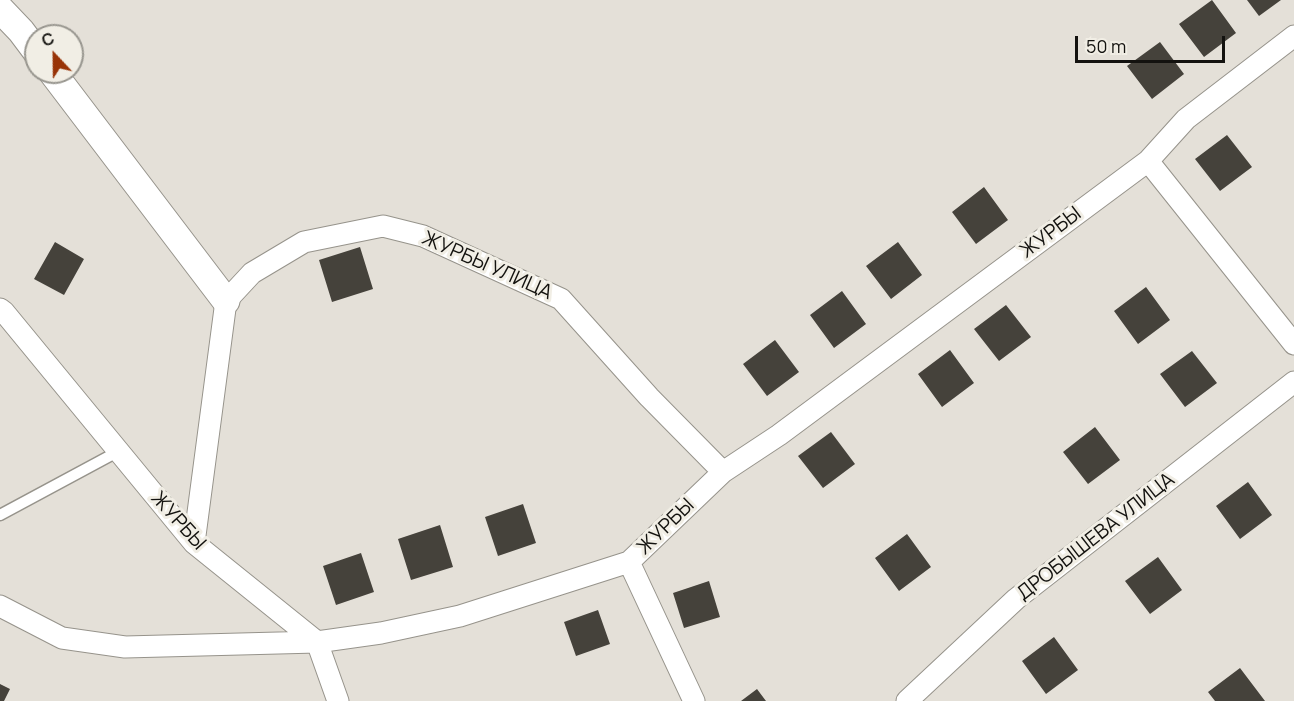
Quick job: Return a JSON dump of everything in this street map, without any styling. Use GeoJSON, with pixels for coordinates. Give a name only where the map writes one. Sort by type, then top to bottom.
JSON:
{"type":"FeatureCollection","features":[{"type":"Feature","properties":{"kind":"street"},"geometry":{"type":"LineString","coordinates":[[0,9],[24,35]]}},
{"type":"Feature","properties":{"kind":"street","name":"ЖУРБЫ"},"geometry":{"type":"LineString","coordinates":[[0,309],[194,543],[317,642],[381,633],[460,616],[629,562],[723,472],[779,435],[1148,161],[1186,119],[1294,36]]}},
{"type":"Feature","properties":{"kind":"street"},"geometry":{"type":"LineString","coordinates":[[61,84],[226,301],[194,543]]}},
{"type":"Feature","properties":{"kind":"street"},"geometry":{"type":"LineString","coordinates":[[1148,161],[1294,344]]}},
{"type":"Feature","properties":{"kind":"street","name":"ЖУРБЫ УЛИЦА"},"geometry":{"type":"LineString","coordinates":[[226,301],[252,273],[304,242],[383,226],[423,236],[561,299],[649,397],[723,472]]}},
{"type":"Feature","properties":{"kind":"street","name":"ДРОБЫШЕВА УЛИЦА"},"geometry":{"type":"LineString","coordinates":[[907,701],[1016,599],[1292,388]]}},
{"type":"Feature","properties":{"kind":"street"},"geometry":{"type":"LineString","coordinates":[[629,562],[694,701]]}},
{"type":"Feature","properties":{"kind":"street"},"geometry":{"type":"LineString","coordinates":[[0,606],[62,638],[125,646],[317,642],[338,701]]}},
{"type":"Feature","properties":{"kind":"lane"},"geometry":{"type":"LineString","coordinates":[[0,515],[119,451]]}},
{"type":"Feature","properties":{"kind":"building"},"geometry":{"type":"Polygon","coordinates":[[[1212,0],[1236,33],[1204,57],[1179,24],[1212,0]]]}},
{"type":"Feature","properties":{"kind":"building"},"geometry":{"type":"Polygon","coordinates":[[[1247,0],[1281,0],[1259,16],[1247,0]]]}},
{"type":"Feature","properties":{"kind":"building"},"geometry":{"type":"Polygon","coordinates":[[[1160,42],[1184,74],[1152,99],[1127,66],[1160,42]]]}},
{"type":"Feature","properties":{"kind":"building"},"geometry":{"type":"Polygon","coordinates":[[[1227,135],[1252,167],[1220,191],[1195,159],[1227,135]]]}},
{"type":"Feature","properties":{"kind":"building"},"geometry":{"type":"Polygon","coordinates":[[[984,187],[1008,220],[976,244],[952,212],[984,187]]]}},
{"type":"Feature","properties":{"kind":"building"},"geometry":{"type":"Polygon","coordinates":[[[55,242],[84,259],[64,295],[34,279],[55,242]]]}},
{"type":"Feature","properties":{"kind":"building"},"geometry":{"type":"Polygon","coordinates":[[[898,242],[922,275],[891,299],[866,266],[898,242]]]}},
{"type":"Feature","properties":{"kind":"building"},"geometry":{"type":"Polygon","coordinates":[[[360,247],[373,289],[332,302],[319,260],[360,247]]]}},
{"type":"Feature","properties":{"kind":"building"},"geometry":{"type":"Polygon","coordinates":[[[1146,287],[1170,320],[1138,344],[1114,311],[1146,287]]]}},
{"type":"Feature","properties":{"kind":"building"},"geometry":{"type":"Polygon","coordinates":[[[842,291],[866,324],[834,348],[810,315],[842,291]]]}},
{"type":"Feature","properties":{"kind":"building"},"geometry":{"type":"Polygon","coordinates":[[[1006,305],[1031,337],[999,361],[974,329],[1006,305]]]}},
{"type":"Feature","properties":{"kind":"building"},"geometry":{"type":"Polygon","coordinates":[[[775,340],[799,372],[767,396],[743,364],[775,340]]]}},
{"type":"Feature","properties":{"kind":"building"},"geometry":{"type":"Polygon","coordinates":[[[950,350],[974,383],[942,407],[918,374],[950,350]]]}},
{"type":"Feature","properties":{"kind":"building"},"geometry":{"type":"Polygon","coordinates":[[[1192,351],[1217,383],[1185,407],[1160,374],[1192,351]]]}},
{"type":"Feature","properties":{"kind":"building"},"geometry":{"type":"Polygon","coordinates":[[[1095,427],[1120,460],[1088,484],[1063,452],[1095,427]]]}},
{"type":"Feature","properties":{"kind":"building"},"geometry":{"type":"Polygon","coordinates":[[[831,432],[855,464],[823,488],[798,456],[831,432]]]}},
{"type":"Feature","properties":{"kind":"building"},"geometry":{"type":"Polygon","coordinates":[[[1248,482],[1272,515],[1240,539],[1216,506],[1248,482]]]}},
{"type":"Feature","properties":{"kind":"building"},"geometry":{"type":"Polygon","coordinates":[[[523,504],[536,543],[498,556],[485,517],[523,504]]]}},
{"type":"Feature","properties":{"kind":"building"},"geometry":{"type":"Polygon","coordinates":[[[440,525],[453,567],[411,580],[398,539],[440,525]]]}},
{"type":"Feature","properties":{"kind":"building"},"geometry":{"type":"Polygon","coordinates":[[[907,534],[931,567],[899,591],[875,558],[907,534]]]}},
{"type":"Feature","properties":{"kind":"building"},"geometry":{"type":"Polygon","coordinates":[[[361,553],[374,592],[336,605],[323,566],[361,553]]]}},
{"type":"Feature","properties":{"kind":"building"},"geometry":{"type":"Polygon","coordinates":[[[1158,557],[1182,590],[1150,614],[1125,581],[1158,557]]]}},
{"type":"Feature","properties":{"kind":"building"},"geometry":{"type":"Polygon","coordinates":[[[709,581],[720,617],[684,628],[673,593],[709,581]]]}},
{"type":"Feature","properties":{"kind":"building"},"geometry":{"type":"Polygon","coordinates":[[[598,610],[610,644],[576,656],[564,622],[598,610]]]}},
{"type":"Feature","properties":{"kind":"building"},"geometry":{"type":"Polygon","coordinates":[[[1054,637],[1078,670],[1046,694],[1022,661],[1054,637]]]}},
{"type":"Feature","properties":{"kind":"building"},"geometry":{"type":"Polygon","coordinates":[[[1240,668],[1265,701],[1215,701],[1208,692],[1240,668]]]}},
{"type":"Feature","properties":{"kind":"building"},"geometry":{"type":"Polygon","coordinates":[[[0,684],[10,689],[4,701],[0,701],[0,684]]]}},
{"type":"Feature","properties":{"kind":"building"},"geometry":{"type":"Polygon","coordinates":[[[757,689],[766,701],[741,701],[757,689]]]}}]}
